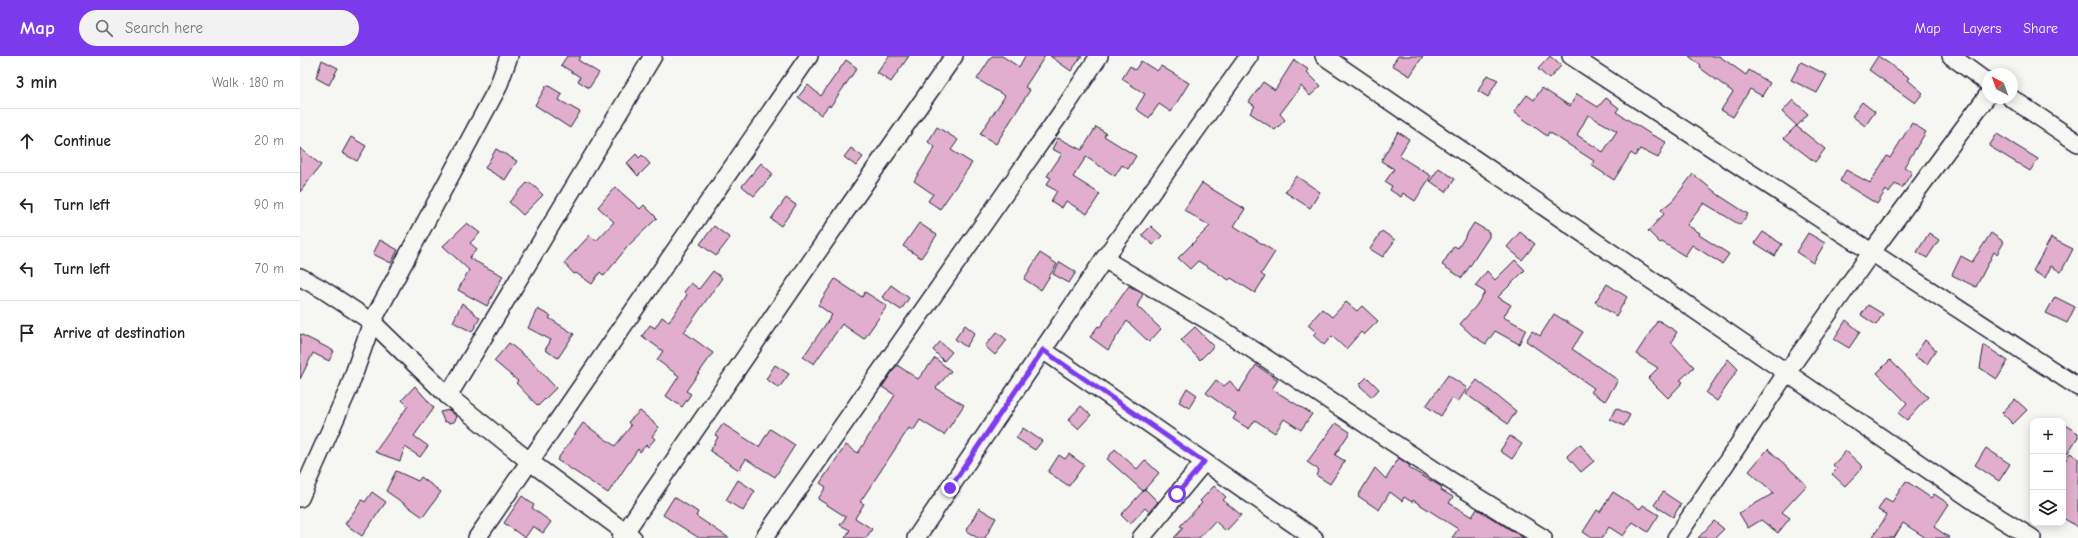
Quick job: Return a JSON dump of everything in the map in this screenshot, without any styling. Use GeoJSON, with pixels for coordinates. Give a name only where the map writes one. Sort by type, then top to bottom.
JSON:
{"type":"FeatureCollection","features":[{"type":"Feature","properties":{"kind":"street"},"geometry":{"type":"LineString","coordinates":[[300,498],[350,388],[372,322],[498,87],[509,56]]}},
{"type":"Feature","properties":{"kind":"street"},"geometry":{"type":"LineString","coordinates":[[448,396],[653,56]]}},
{"type":"Feature","properties":{"kind":"street"},"geometry":{"type":"LineString","coordinates":[[477,538],[809,56]]}},
{"type":"Feature","properties":{"kind":"street"},"geometry":{"type":"LineString","coordinates":[[300,278],[322,289],[372,322],[448,396],[626,536],[846,208],[954,56]]}},
{"type":"Feature","properties":{"kind":"street"},"geometry":{"type":"LineString","coordinates":[[764,538],[1068,104],[1099,56]]}},
{"type":"Feature","properties":{"kind":"street"},"geometry":{"type":"LineString","coordinates":[[916,538],[1104,259],[1250,56]]}},
{"type":"Feature","properties":{"kind":"street"},"geometry":{"type":"LineString","coordinates":[[1324,56],[1990,512],[2032,538]]}},
{"type":"Feature","properties":{"kind":"street"},"geometry":{"type":"LineString","coordinates":[[1571,56],[2078,387]]}},
{"type":"Feature","properties":{"kind":"street"},"geometry":{"type":"LineString","coordinates":[[1951,56],[1982,79]]}},
{"type":"Feature","properties":{"kind":"street"},"geometry":{"type":"LineString","coordinates":[[1676,538],[1787,372],[1871,253],[1982,103]]}},
{"type":"Feature","properties":{"kind":"street"},"geometry":{"type":"LineString","coordinates":[[2018,103],[2078,143]]}},
{"type":"Feature","properties":{"kind":"street"},"geometry":{"type":"LineString","coordinates":[[1104,259],[1217,326],[1448,479],[1543,538]]}},
{"type":"Feature","properties":{"kind":"street"},"geometry":{"type":"LineString","coordinates":[[1043,350],[1314,538]]}},
{"type":"Feature","properties":{"kind":"street"},"geometry":{"type":"LineString","coordinates":[[1141,538],[1204,462]]}},
{"type":"Feature","properties":{"kind":"building"},"geometry":{"type":"Polygon","coordinates":[[[567,56],[581,56],[578,60],[599,73],[589,88],[578,81],[580,77],[561,65],[567,56]]]}},
{"type":"Feature","properties":{"kind":"building"},"geometry":{"type":"Polygon","coordinates":[[[889,56],[909,56],[891,82],[877,73],[889,56]]]}},
{"type":"Feature","properties":{"kind":"building"},"geometry":{"type":"Polygon","coordinates":[[[992,56],[1002,56],[1019,67],[1025,56],[1045,56],[1025,87],[1030,90],[996,144],[980,134],[1005,96],[977,79],[992,56]]]}},
{"type":"Feature","properties":{"kind":"building"},"geometry":{"type":"Polygon","coordinates":[[[1050,56],[1082,56],[1071,71],[1050,56]]]}},
{"type":"Feature","properties":{"kind":"building"},"geometry":{"type":"Polygon","coordinates":[[[1398,56],[1423,56],[1410,76],[1392,65],[1398,56]]]}},
{"type":"Feature","properties":{"kind":"building"},"geometry":{"type":"Polygon","coordinates":[[[1550,56],[1561,66],[1549,79],[1538,69],[1550,56]]]}},
{"type":"Feature","properties":{"kind":"building"},"geometry":{"type":"Polygon","coordinates":[[[1689,56],[1719,56],[1746,75],[1749,70],[1770,83],[1762,96],[1750,89],[1733,117],[1721,110],[1733,92],[1700,68],[1701,66],[1689,56]]]}},
{"type":"Feature","properties":{"kind":"building"},"geometry":{"type":"Polygon","coordinates":[[[1878,56],[1910,78],[1908,80],[1923,93],[1915,103],[1869,70],[1878,56]]]}},
{"type":"Feature","properties":{"kind":"building"},"geometry":{"type":"Polygon","coordinates":[[[322,60],[338,68],[329,85],[316,78],[322,60]]]}},
{"type":"Feature","properties":{"kind":"building"},"geometry":{"type":"Polygon","coordinates":[[[846,60],[857,68],[830,107],[829,105],[821,115],[798,97],[808,85],[821,96],[846,60]]]}},
{"type":"Feature","properties":{"kind":"building"},"geometry":{"type":"Polygon","coordinates":[[[1294,60],[1309,70],[1307,72],[1321,86],[1310,96],[1301,86],[1280,114],[1285,120],[1275,130],[1250,113],[1255,106],[1249,102],[1263,82],[1275,90],[1294,60]]]}},
{"type":"Feature","properties":{"kind":"building"},"geometry":{"type":"Polygon","coordinates":[[[1141,61],[1157,71],[1161,66],[1189,83],[1171,112],[1159,104],[1149,118],[1136,109],[1145,94],[1122,79],[1130,66],[1135,70],[1141,61]]]}},
{"type":"Feature","properties":{"kind":"building"},"geometry":{"type":"Polygon","coordinates":[[[1801,62],[1827,75],[1817,93],[1791,80],[1801,62]]]}},
{"type":"Feature","properties":{"kind":"building"},"geometry":{"type":"Polygon","coordinates":[[[1487,75],[1498,80],[1488,97],[1478,91],[1487,75]]]}},
{"type":"Feature","properties":{"kind":"building"},"geometry":{"type":"Polygon","coordinates":[[[547,85],[562,94],[559,100],[580,112],[570,128],[535,105],[547,85]]]}},
{"type":"Feature","properties":{"kind":"building"},"geometry":{"type":"Polygon","coordinates":[[[1542,88],[1570,106],[1577,94],[1598,107],[1606,98],[1619,108],[1616,112],[1652,135],[1666,142],[1658,158],[1640,149],[1635,156],[1631,153],[1614,180],[1591,165],[1594,161],[1549,132],[1547,136],[1514,112],[1527,95],[1534,100],[1542,88]],[[1588,115],[1577,135],[1603,152],[1617,131],[1588,115]]]}},
{"type":"Feature","properties":{"kind":"building"},"geometry":{"type":"Polygon","coordinates":[[[1793,100],[1808,114],[1797,126],[1782,112],[1793,100]]]}},
{"type":"Feature","properties":{"kind":"building"},"geometry":{"type":"Polygon","coordinates":[[[1862,102],[1875,112],[1865,126],[1852,116],[1862,102]]]}},
{"type":"Feature","properties":{"kind":"building"},"geometry":{"type":"Polygon","coordinates":[[[1912,123],[1926,132],[1904,167],[1912,172],[1902,188],[1895,184],[1889,193],[1886,190],[1877,204],[1840,181],[1846,170],[1870,183],[1887,156],[1890,158],[1912,123]]]}},
{"type":"Feature","properties":{"kind":"building"},"geometry":{"type":"Polygon","coordinates":[[[1796,126],[1825,149],[1815,162],[1784,138],[1796,126]]]}},
{"type":"Feature","properties":{"kind":"building"},"geometry":{"type":"Polygon","coordinates":[[[937,127],[958,140],[951,150],[972,163],[940,209],[928,201],[933,194],[914,181],[935,147],[928,142],[937,127]]]}},
{"type":"Feature","properties":{"kind":"building"},"geometry":{"type":"Polygon","coordinates":[[[1096,127],[1106,133],[1104,136],[1136,156],[1128,169],[1122,165],[1115,176],[1086,157],[1073,177],[1100,194],[1087,214],[1066,201],[1062,208],[1051,201],[1057,191],[1046,185],[1051,178],[1047,176],[1062,154],[1052,149],[1058,138],[1082,150],[1096,127]]]}},
{"type":"Feature","properties":{"kind":"building"},"geometry":{"type":"Polygon","coordinates":[[[1398,132],[1409,139],[1399,156],[1431,176],[1415,201],[1403,193],[1401,197],[1390,190],[1392,186],[1385,182],[1394,169],[1381,161],[1398,132]]]}},
{"type":"Feature","properties":{"kind":"building"},"geometry":{"type":"Polygon","coordinates":[[[1997,134],[2038,159],[2030,171],[1989,146],[1997,134]]]}},
{"type":"Feature","properties":{"kind":"building"},"geometry":{"type":"Polygon","coordinates":[[[351,137],[366,146],[357,161],[342,153],[351,137]]]}},
{"type":"Feature","properties":{"kind":"building"},"geometry":{"type":"Polygon","coordinates":[[[300,148],[321,165],[300,192],[300,148]]]}},
{"type":"Feature","properties":{"kind":"building"},"geometry":{"type":"Polygon","coordinates":[[[851,148],[863,157],[856,166],[844,157],[851,148]]]}},
{"type":"Feature","properties":{"kind":"building"},"geometry":{"type":"Polygon","coordinates":[[[496,149],[517,161],[505,180],[485,168],[496,149]]]}},
{"type":"Feature","properties":{"kind":"building"},"geometry":{"type":"Polygon","coordinates":[[[636,154],[639,158],[642,155],[650,164],[638,176],[627,163],[636,154]]]}},
{"type":"Feature","properties":{"kind":"building"},"geometry":{"type":"Polygon","coordinates":[[[761,163],[773,174],[754,196],[742,186],[761,163]]]}},
{"type":"Feature","properties":{"kind":"building"},"geometry":{"type":"Polygon","coordinates":[[[1439,168],[1455,179],[1446,192],[1430,181],[1439,168]]]}},
{"type":"Feature","properties":{"kind":"building"},"geometry":{"type":"Polygon","coordinates":[[[1693,174],[1720,196],[1748,214],[1740,225],[1704,203],[1687,225],[1700,233],[1699,235],[1729,254],[1722,264],[1692,245],[1685,256],[1662,242],[1660,243],[1648,231],[1664,214],[1661,210],[1673,200],[1693,174]]]}},
{"type":"Feature","properties":{"kind":"building"},"geometry":{"type":"Polygon","coordinates":[[[1296,176],[1320,192],[1310,208],[1285,192],[1296,176]]]}},
{"type":"Feature","properties":{"kind":"building"},"geometry":{"type":"Polygon","coordinates":[[[527,183],[531,183],[543,195],[523,215],[509,202],[527,183]]]}},
{"type":"Feature","properties":{"kind":"building"},"geometry":{"type":"Polygon","coordinates":[[[1202,183],[1245,209],[1234,226],[1275,252],[1261,274],[1265,277],[1255,293],[1231,278],[1229,280],[1198,261],[1190,269],[1178,258],[1210,226],[1184,210],[1202,183]]]}},
{"type":"Feature","properties":{"kind":"building"},"geometry":{"type":"Polygon","coordinates":[[[615,187],[640,209],[644,205],[657,218],[628,246],[604,276],[600,272],[592,284],[576,273],[574,274],[564,263],[590,235],[596,241],[614,222],[598,207],[615,187]]]}},
{"type":"Feature","properties":{"kind":"building"},"geometry":{"type":"Polygon","coordinates":[[[786,198],[796,205],[781,226],[771,219],[786,198]]]}},
{"type":"Feature","properties":{"kind":"building"},"geometry":{"type":"Polygon","coordinates":[[[467,223],[480,233],[470,243],[477,249],[469,258],[503,276],[487,306],[458,290],[469,270],[443,246],[467,223]]]}},
{"type":"Feature","properties":{"kind":"building"},"geometry":{"type":"Polygon","coordinates":[[[919,223],[937,235],[921,258],[903,246],[919,223]]]}},
{"type":"Feature","properties":{"kind":"building"},"geometry":{"type":"Polygon","coordinates":[[[1474,223],[1489,232],[1489,237],[1462,278],[1442,265],[1454,246],[1458,248],[1474,223]]]}},
{"type":"Feature","properties":{"kind":"building"},"geometry":{"type":"Polygon","coordinates":[[[714,226],[730,238],[716,256],[700,244],[714,226]]]}},
{"type":"Feature","properties":{"kind":"building"},"geometry":{"type":"Polygon","coordinates":[[[1151,226],[1162,236],[1153,245],[1142,235],[1151,226]]]}},
{"type":"Feature","properties":{"kind":"building"},"geometry":{"type":"Polygon","coordinates":[[[1382,231],[1395,240],[1383,257],[1370,249],[1382,231]]]}},
{"type":"Feature","properties":{"kind":"building"},"geometry":{"type":"Polygon","coordinates":[[[1520,232],[1535,244],[1522,260],[1507,247],[1520,232]]]}},
{"type":"Feature","properties":{"kind":"building"},"geometry":{"type":"Polygon","coordinates":[[[1763,232],[1782,244],[1775,256],[1755,243],[1763,232]]]}},
{"type":"Feature","properties":{"kind":"building"},"geometry":{"type":"Polygon","coordinates":[[[1808,233],[1825,243],[1813,263],[1796,252],[1808,233]]]}},
{"type":"Feature","properties":{"kind":"building"},"geometry":{"type":"Polygon","coordinates":[[[1929,233],[1939,240],[1927,258],[1917,252],[1929,233]]]}},
{"type":"Feature","properties":{"kind":"building"},"geometry":{"type":"Polygon","coordinates":[[[1991,233],[2004,242],[1997,254],[1994,252],[1976,287],[1952,275],[1961,256],[1972,262],[1991,233]]]}},
{"type":"Feature","properties":{"kind":"building"},"geometry":{"type":"Polygon","coordinates":[[[2051,238],[2073,249],[2061,272],[2051,266],[2045,278],[2033,271],[2051,238]]]}},
{"type":"Feature","properties":{"kind":"building"},"geometry":{"type":"Polygon","coordinates":[[[380,240],[398,250],[391,263],[373,254],[380,240]]]}},
{"type":"Feature","properties":{"kind":"building"},"geometry":{"type":"Polygon","coordinates":[[[1040,253],[1057,264],[1041,290],[1024,279],[1040,253]]]}},
{"type":"Feature","properties":{"kind":"building"},"geometry":{"type":"Polygon","coordinates":[[[1515,260],[1525,270],[1498,297],[1511,305],[1503,317],[1526,329],[1519,344],[1495,331],[1486,344],[1473,336],[1460,324],[1476,306],[1485,292],[1475,286],[1487,271],[1495,280],[1515,260]]]}},
{"type":"Feature","properties":{"kind":"building"},"geometry":{"type":"Polygon","coordinates":[[[1060,262],[1076,272],[1069,283],[1053,274],[1060,262]]]}},
{"type":"Feature","properties":{"kind":"building"},"geometry":{"type":"Polygon","coordinates":[[[713,271],[722,278],[684,332],[713,353],[686,391],[691,394],[682,407],[666,396],[679,376],[657,360],[663,351],[642,336],[650,325],[655,328],[662,317],[669,322],[687,295],[684,292],[691,283],[699,289],[713,271]]]}},
{"type":"Feature","properties":{"kind":"building"},"geometry":{"type":"Polygon","coordinates":[[[835,279],[862,297],[865,292],[887,306],[864,339],[842,324],[814,364],[803,357],[832,315],[818,305],[835,279]]]}},
{"type":"Feature","properties":{"kind":"building"},"geometry":{"type":"Polygon","coordinates":[[[1607,284],[1627,297],[1616,316],[1595,302],[1607,284]]]}},
{"type":"Feature","properties":{"kind":"building"},"geometry":{"type":"Polygon","coordinates":[[[891,285],[909,298],[901,310],[882,297],[891,285]]]}},
{"type":"Feature","properties":{"kind":"building"},"geometry":{"type":"Polygon","coordinates":[[[1129,286],[1143,294],[1137,306],[1161,329],[1149,342],[1127,321],[1108,350],[1090,337],[1098,326],[1100,327],[1129,286]]]}},
{"type":"Feature","properties":{"kind":"building"},"geometry":{"type":"Polygon","coordinates":[[[2055,297],[2075,307],[2067,323],[2046,313],[2055,297]]]}},
{"type":"Feature","properties":{"kind":"building"},"geometry":{"type":"Polygon","coordinates":[[[1346,302],[1357,311],[1362,306],[1378,321],[1364,335],[1361,332],[1346,349],[1332,336],[1324,345],[1313,335],[1316,332],[1308,325],[1322,309],[1332,317],[1346,302]]]}},
{"type":"Feature","properties":{"kind":"building"},"geometry":{"type":"Polygon","coordinates":[[[462,303],[480,318],[472,332],[453,322],[462,303]]]}},
{"type":"Feature","properties":{"kind":"building"},"geometry":{"type":"Polygon","coordinates":[[[1868,305],[1883,314],[1876,325],[1861,315],[1868,305]]]}},
{"type":"Feature","properties":{"kind":"building"},"geometry":{"type":"Polygon","coordinates":[[[537,309],[551,316],[549,318],[574,334],[558,358],[545,350],[551,340],[528,328],[537,309]]]}},
{"type":"Feature","properties":{"kind":"building"},"geometry":{"type":"Polygon","coordinates":[[[1554,314],[1583,332],[1572,349],[1618,380],[1605,401],[1591,392],[1594,388],[1526,341],[1532,331],[1540,336],[1554,314]]]}},
{"type":"Feature","properties":{"kind":"building"},"geometry":{"type":"Polygon","coordinates":[[[1658,320],[1677,332],[1671,342],[1694,367],[1680,380],[1683,382],[1668,398],[1648,378],[1658,368],[1636,354],[1658,320]]]}},
{"type":"Feature","properties":{"kind":"building"},"geometry":{"type":"Polygon","coordinates":[[[1846,320],[1860,332],[1849,348],[1834,339],[1846,320]]]}},
{"type":"Feature","properties":{"kind":"building"},"geometry":{"type":"Polygon","coordinates":[[[965,325],[975,333],[966,347],[955,339],[965,325]]]}},
{"type":"Feature","properties":{"kind":"building"},"geometry":{"type":"Polygon","coordinates":[[[1195,327],[1214,346],[1200,360],[1181,340],[1195,327]]]}},
{"type":"Feature","properties":{"kind":"building"},"geometry":{"type":"Polygon","coordinates":[[[997,332],[1007,340],[995,355],[985,346],[997,332]]]}},
{"type":"Feature","properties":{"kind":"building"},"geometry":{"type":"Polygon","coordinates":[[[300,334],[334,351],[329,361],[313,353],[300,379],[300,334]]]}},
{"type":"Feature","properties":{"kind":"building"},"geometry":{"type":"Polygon","coordinates":[[[1925,340],[1936,350],[1927,364],[1914,356],[1925,340]]]}},
{"type":"Feature","properties":{"kind":"building"},"geometry":{"type":"Polygon","coordinates":[[[940,342],[952,352],[944,361],[933,350],[940,342]]]}},
{"type":"Feature","properties":{"kind":"building"},"geometry":{"type":"Polygon","coordinates":[[[509,343],[531,361],[556,388],[538,406],[516,383],[518,381],[494,361],[509,343]]]}},
{"type":"Feature","properties":{"kind":"building"},"geometry":{"type":"Polygon","coordinates":[[[1984,345],[2008,361],[1997,379],[1980,368],[1984,345]]]}},
{"type":"Feature","properties":{"kind":"building"},"geometry":{"type":"Polygon","coordinates":[[[935,358],[951,371],[936,388],[964,405],[944,435],[920,420],[913,431],[909,428],[860,502],[864,504],[855,518],[872,529],[866,538],[845,538],[850,530],[840,525],[846,517],[818,499],[826,487],[820,483],[846,445],[858,453],[895,395],[882,387],[897,365],[918,379],[935,358]]]}},
{"type":"Feature","properties":{"kind":"building"},"geometry":{"type":"Polygon","coordinates":[[[1728,359],[1738,369],[1717,401],[1706,393],[1728,359]]]}},
{"type":"Feature","properties":{"kind":"building"},"geometry":{"type":"Polygon","coordinates":[[[1890,360],[1928,397],[1907,420],[1898,413],[1907,403],[1877,373],[1890,360]]]}},
{"type":"Feature","properties":{"kind":"building"},"geometry":{"type":"Polygon","coordinates":[[[775,365],[789,374],[779,388],[766,379],[775,365]]]}},
{"type":"Feature","properties":{"kind":"building"},"geometry":{"type":"Polygon","coordinates":[[[1256,365],[1278,380],[1272,389],[1312,414],[1301,430],[1284,419],[1275,433],[1255,420],[1249,429],[1233,419],[1236,414],[1206,393],[1216,380],[1224,386],[1230,381],[1239,392],[1256,365]]]}},
{"type":"Feature","properties":{"kind":"building"},"geometry":{"type":"Polygon","coordinates":[[[1448,375],[1467,388],[1458,402],[1452,398],[1441,416],[1426,406],[1448,375]]]}},
{"type":"Feature","properties":{"kind":"building"},"geometry":{"type":"Polygon","coordinates":[[[1367,377],[1379,389],[1372,397],[1359,385],[1367,377]]]}},
{"type":"Feature","properties":{"kind":"building"},"geometry":{"type":"Polygon","coordinates":[[[1477,380],[1516,411],[1508,424],[1466,394],[1477,380]]]}},
{"type":"Feature","properties":{"kind":"building"},"geometry":{"type":"Polygon","coordinates":[[[415,386],[434,408],[414,436],[428,446],[420,457],[405,447],[400,461],[375,452],[408,406],[402,400],[415,386]]]}},
{"type":"Feature","properties":{"kind":"building"},"geometry":{"type":"Polygon","coordinates":[[[1187,388],[1197,395],[1189,408],[1179,402],[1187,388]]]}},
{"type":"Feature","properties":{"kind":"building"},"geometry":{"type":"Polygon","coordinates":[[[2015,399],[2027,410],[2013,424],[2002,413],[2015,399]]]}},
{"type":"Feature","properties":{"kind":"building"},"geometry":{"type":"Polygon","coordinates":[[[1081,406],[1091,415],[1078,429],[1068,420],[1081,406]]]}},
{"type":"Feature","properties":{"kind":"building"},"geometry":{"type":"Polygon","coordinates":[[[1616,408],[1630,415],[1624,426],[1610,419],[1616,408]]]}},
{"type":"Feature","properties":{"kind":"building"},"geometry":{"type":"Polygon","coordinates":[[[449,410],[457,417],[454,422],[449,423],[444,421],[440,412],[449,410]]]}},
{"type":"Feature","properties":{"kind":"building"},"geometry":{"type":"Polygon","coordinates":[[[640,411],[659,427],[652,436],[655,439],[648,447],[646,445],[640,452],[638,449],[608,493],[557,460],[583,423],[615,446],[631,426],[628,422],[640,411]]]}},
{"type":"Feature","properties":{"kind":"building"},"geometry":{"type":"Polygon","coordinates":[[[1336,423],[1350,432],[1335,455],[1345,461],[1330,484],[1316,475],[1319,470],[1307,462],[1336,423]]]}},
{"type":"Feature","properties":{"kind":"building"},"geometry":{"type":"Polygon","coordinates":[[[723,424],[759,447],[770,429],[795,445],[775,477],[746,459],[739,470],[710,451],[718,437],[715,435],[723,424]]]}},
{"type":"Feature","properties":{"kind":"building"},"geometry":{"type":"Polygon","coordinates":[[[2066,426],[2078,433],[2078,437],[2066,455],[2066,426]]]}},
{"type":"Feature","properties":{"kind":"building"},"geometry":{"type":"Polygon","coordinates":[[[1023,428],[1042,441],[1035,450],[1016,438],[1023,428]]]}},
{"type":"Feature","properties":{"kind":"building"},"geometry":{"type":"Polygon","coordinates":[[[1510,436],[1522,444],[1512,459],[1500,451],[1510,436]]]}},
{"type":"Feature","properties":{"kind":"building"},"geometry":{"type":"Polygon","coordinates":[[[1580,444],[1594,461],[1581,472],[1567,456],[1580,444]]]}},
{"type":"Feature","properties":{"kind":"building"},"geometry":{"type":"Polygon","coordinates":[[[1986,448],[2010,464],[1999,481],[1975,465],[1986,448]]]}},
{"type":"Feature","properties":{"kind":"building"},"geometry":{"type":"Polygon","coordinates":[[[1115,449],[1137,469],[1145,460],[1159,473],[1143,491],[1107,459],[1115,449]]]}},
{"type":"Feature","properties":{"kind":"building"},"geometry":{"type":"Polygon","coordinates":[[[1768,449],[1807,485],[1782,512],[1790,518],[1778,533],[1761,520],[1748,528],[1739,513],[1774,493],[1749,471],[1768,449]]]}},
{"type":"Feature","properties":{"kind":"building"},"geometry":{"type":"Polygon","coordinates":[[[1846,451],[1863,467],[1845,486],[1832,474],[1837,469],[1833,465],[1846,451]]]}},
{"type":"Feature","properties":{"kind":"building"},"geometry":{"type":"Polygon","coordinates":[[[2070,453],[2078,458],[2078,527],[2066,520],[2066,459],[2070,453]]]}},
{"type":"Feature","properties":{"kind":"building"},"geometry":{"type":"Polygon","coordinates":[[[1069,454],[1084,465],[1069,486],[1048,472],[1059,455],[1065,459],[1069,454]]]}},
{"type":"Feature","properties":{"kind":"building"},"geometry":{"type":"Polygon","coordinates":[[[1399,458],[1410,466],[1409,468],[1442,487],[1441,490],[1453,497],[1449,503],[1472,517],[1477,509],[1524,538],[1452,538],[1458,529],[1413,500],[1412,502],[1404,497],[1402,501],[1390,492],[1379,510],[1358,496],[1375,468],[1386,479],[1399,458]]]}},
{"type":"Feature","properties":{"kind":"building"},"geometry":{"type":"Polygon","coordinates":[[[396,471],[418,481],[421,477],[441,492],[423,517],[386,491],[396,471]]]}},
{"type":"Feature","properties":{"kind":"building"},"geometry":{"type":"Polygon","coordinates":[[[738,480],[755,491],[743,511],[726,500],[738,480]]]}},
{"type":"Feature","properties":{"kind":"building"},"geometry":{"type":"Polygon","coordinates":[[[1906,481],[1931,498],[1934,494],[1949,504],[1934,527],[1950,538],[1926,538],[1903,523],[1894,538],[1872,538],[1887,515],[1878,510],[1885,498],[1892,502],[1906,481]]]}},
{"type":"Feature","properties":{"kind":"building"},"geometry":{"type":"Polygon","coordinates":[[[1214,486],[1226,497],[1223,500],[1241,515],[1226,531],[1215,521],[1199,538],[1174,538],[1183,528],[1180,526],[1202,503],[1200,501],[1214,486]]]}},
{"type":"Feature","properties":{"kind":"building"},"geometry":{"type":"Polygon","coordinates":[[[1145,489],[1158,502],[1149,512],[1145,508],[1130,524],[1121,515],[1145,489]]]}},
{"type":"Feature","properties":{"kind":"building"},"geometry":{"type":"Polygon","coordinates":[[[372,492],[386,502],[362,536],[345,524],[362,500],[365,502],[372,492]]]}},
{"type":"Feature","properties":{"kind":"building"},"geometry":{"type":"Polygon","coordinates":[[[1613,492],[1640,509],[1643,505],[1659,515],[1648,532],[1633,522],[1623,536],[1609,527],[1602,538],[1592,538],[1583,532],[1597,510],[1600,512],[1613,492]]]}},
{"type":"Feature","properties":{"kind":"building"},"geometry":{"type":"Polygon","coordinates":[[[1663,492],[1681,504],[1673,517],[1654,505],[1663,492]]]}},
{"type":"Feature","properties":{"kind":"building"},"geometry":{"type":"Polygon","coordinates":[[[522,496],[534,505],[532,508],[551,522],[543,533],[533,526],[525,538],[504,523],[522,496]]]}},
{"type":"Feature","properties":{"kind":"building"},"geometry":{"type":"Polygon","coordinates":[[[674,497],[698,512],[696,516],[729,538],[699,538],[663,515],[674,497]]]}},
{"type":"Feature","properties":{"kind":"building"},"geometry":{"type":"Polygon","coordinates":[[[979,508],[996,518],[985,538],[978,538],[966,531],[979,508]]]}},
{"type":"Feature","properties":{"kind":"building"},"geometry":{"type":"Polygon","coordinates":[[[1714,521],[1724,529],[1715,538],[1698,538],[1714,521]]]}},
{"type":"Feature","properties":{"kind":"route"},"geometry":{"type":"LineString","coordinates":[[950,488],[1043,350],[1204,462],[1177,494]]}}]}
